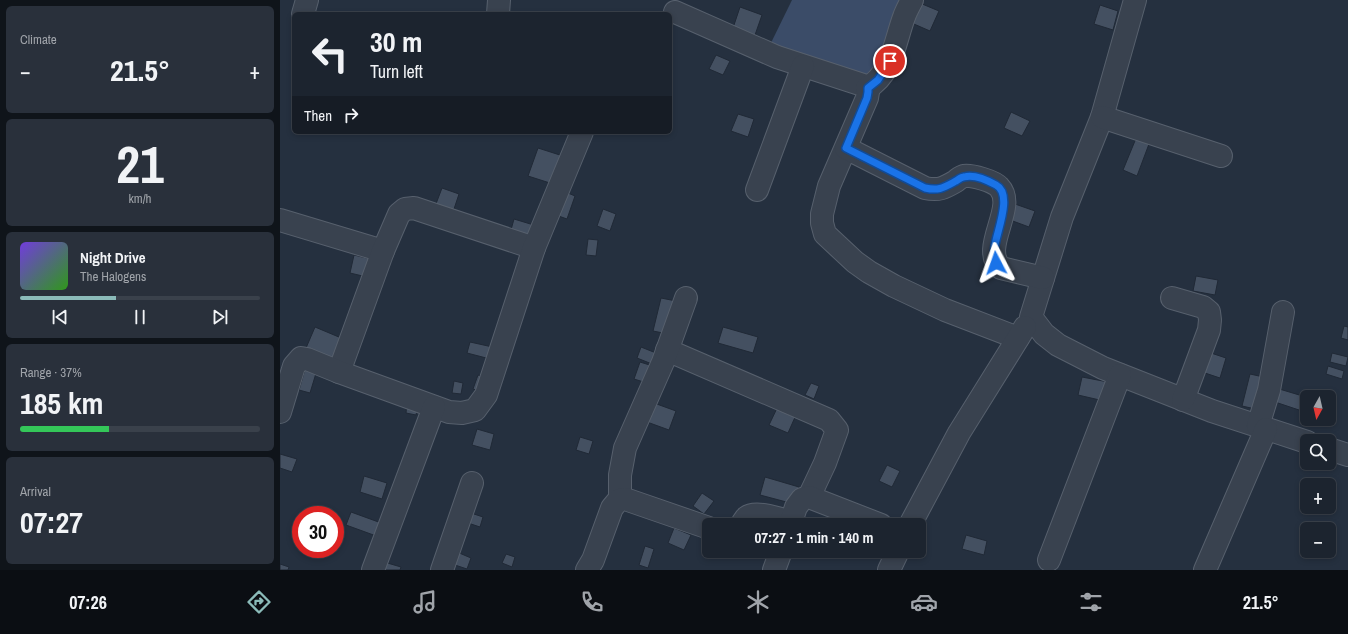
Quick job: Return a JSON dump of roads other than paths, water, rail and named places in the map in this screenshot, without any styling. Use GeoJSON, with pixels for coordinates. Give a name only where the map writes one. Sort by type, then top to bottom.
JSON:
{"type":"FeatureCollection","features":[{"type":"Feature","properties":{"kind":"street"},"geometry":{"type":"LineString","coordinates":[[304,12],[307,0]]}},
{"type":"Feature","properties":{"kind":"street"},"geometry":{"type":"LineString","coordinates":[[498,12],[499,0]]}},
{"type":"Feature","properties":{"kind":"street"},"geometry":{"type":"LineString","coordinates":[[912,0],[904,17],[890,61],[878,80],[868,88],[867,98],[830,186],[822,214],[822,223],[825,234],[855,262],[894,286],[945,310],[1018,338]]}},
{"type":"Feature","properties":{"kind":"street"},"geometry":{"type":"LineString","coordinates":[[914,518],[959,433],[1031,317],[1062,217],[1102,117],[1135,0]]}},
{"type":"Feature","properties":{"kind":"street"},"geometry":{"type":"LineString","coordinates":[[675,11],[777,57],[866,86],[868,88]]}},
{"type":"Feature","properties":{"kind":"street"},"geometry":{"type":"LineString","coordinates":[[757,190],[803,66]]}},
{"type":"Feature","properties":{"kind":"street"},"geometry":{"type":"LineString","coordinates":[[1102,117],[1222,156]]}},
{"type":"Feature","properties":{"kind":"street"},"geometry":{"type":"LineString","coordinates":[[280,412],[294,366],[300,358],[307,358],[339,372],[449,412],[462,413],[475,410],[486,395],[534,248],[581,134]]}},
{"type":"Feature","properties":{"kind":"street"},"geometry":{"type":"LineString","coordinates":[[846,148],[925,188],[934,190],[942,189],[964,176],[974,177],[998,186],[1003,194],[1004,203],[995,244],[994,256],[996,263],[1002,268],[1043,278]]}},
{"type":"Feature","properties":{"kind":"street"},"geometry":{"type":"LineString","coordinates":[[339,372],[383,251],[399,214],[405,209],[414,208],[534,248]]}},
{"type":"Feature","properties":{"kind":"street"},"geometry":{"type":"LineString","coordinates":[[280,220],[383,251]]}},
{"type":"Feature","properties":{"kind":"street"},"geometry":{"type":"LineString","coordinates":[[620,499],[620,475],[625,448],[667,350],[686,298]]}},
{"type":"Feature","properties":{"kind":"street"},"geometry":{"type":"LineString","coordinates":[[1172,298],[1203,307],[1209,312],[1210,320],[1209,330],[1183,400]]}},
{"type":"Feature","properties":{"kind":"street"},"geometry":{"type":"LineString","coordinates":[[1205,570],[1262,428],[1283,312]]}},
{"type":"Feature","properties":{"kind":"street"},"geometry":{"type":"LineString","coordinates":[[1031,317],[1044,334],[1058,345],[1103,368],[1183,400],[1300,440]]}},
{"type":"Feature","properties":{"kind":"street"},"geometry":{"type":"LineString","coordinates":[[667,350],[829,420],[837,430],[825,463],[809,497]]}},
{"type":"Feature","properties":{"kind":"street"},"geometry":{"type":"LineString","coordinates":[[1049,560],[1120,375]]}},
{"type":"Feature","properties":{"kind":"street"},"geometry":{"type":"LineString","coordinates":[[373,570],[434,407]]}},
{"type":"Feature","properties":{"kind":"street"},"geometry":{"type":"LineString","coordinates":[[1336,451],[1348,455]]}},
{"type":"Feature","properties":{"kind":"street"},"geometry":{"type":"LineString","coordinates":[[442,570],[472,483]]}},
{"type":"Feature","properties":{"kind":"street"},"geometry":{"type":"LineString","coordinates":[[792,518],[799,502],[802,499],[809,497],[863,518]]}},
{"type":"Feature","properties":{"kind":"street"},"geometry":{"type":"LineString","coordinates":[[587,570],[593,560],[612,508],[620,499],[625,499],[702,526]]}},
{"type":"Feature","properties":{"kind":"street"},"geometry":{"type":"LineString","coordinates":[[746,518],[752,515],[760,514],[773,518]]}},
{"type":"Feature","properties":{"kind":"street"},"geometry":{"type":"LineString","coordinates":[[774,570],[778,558]]}},
{"type":"Feature","properties":{"kind":"street"},"geometry":{"type":"LineString","coordinates":[[889,570],[895,558]]}},
{"type":"Feature","properties":{"kind":"water"},"geometry":{"type":"Polygon","coordinates":[[[792,0],[905,0],[870,82],[768,49],[792,0]]]}}]}
